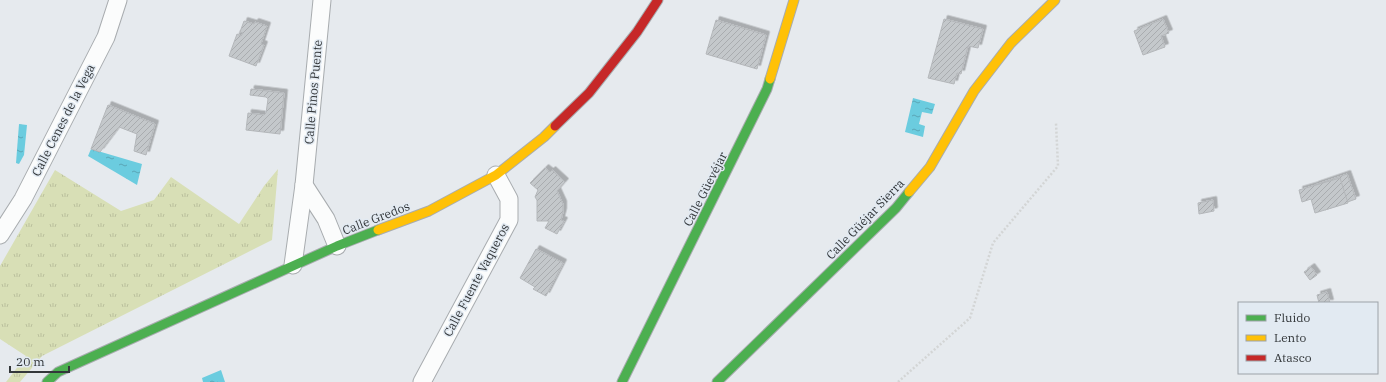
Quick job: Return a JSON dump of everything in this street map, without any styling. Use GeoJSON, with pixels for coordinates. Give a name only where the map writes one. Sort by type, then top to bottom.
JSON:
{"type":"FeatureCollection","features":[{"type":"Feature","properties":{"kind":"street","name":"Calle Cenes de la Vega"},"geometry":{"type":"LineString","coordinates":[[0,235],[23,199],[106,37],[118,0]]}},
{"type":"Feature","properties":{"kind":"street","name":"Calle Pinos Puente"},"geometry":{"type":"LineString","coordinates":[[293,265],[304,185],[322,0]]}},
{"type":"Feature","properties":{"kind":"street","name":"Calle Gredos"},"geometry":{"type":"LineString","coordinates":[[47,382],[58,372],[270,277],[293,265],[429,210],[496,175],[544,137],[589,93],[637,32],[658,0]]}},
{"type":"Feature","properties":{"kind":"street","name":"Calle Güevéjar"},"geometry":{"type":"LineString","coordinates":[[622,382],[768,89],[794,0]]}},
{"type":"Feature","properties":{"kind":"street","name":"Calle Güéjar Sierra"},"geometry":{"type":"LineString","coordinates":[[717,382],[896,208],[930,168],[974,91],[1012,42],[1055,0]]}},
{"type":"Feature","properties":{"kind":"street","name":"Calle Fuente Vaqueros"},"geometry":{"type":"LineString","coordinates":[[422,382],[509,220],[509,199],[496,175]]}},
{"type":"Feature","properties":{"kind":"street"},"geometry":{"type":"LineString","coordinates":[[304,185],[326,219],[337,246]]}},
{"type":"Feature","properties":{"kind":"path"},"geometry":{"type":"LineString","coordinates":[[898,382],[970,318],[993,243],[1058,166],[1056,123]]}},
{"type":"Feature","properties":{"kind":"green space"},"geometry":{"type":"Polygon","coordinates":[[[278,169],[272,240],[42,356],[20,382],[6,382],[26,356],[0,339],[0,266],[55,170],[121,211],[154,200],[171,177],[239,224],[264,186],[278,169]]]}},
{"type":"Feature","properties":{"kind":"water"},"geometry":{"type":"Polygon","coordinates":[[[913,98],[935,104],[932,114],[922,112],[919,124],[925,126],[923,137],[905,132],[913,98]]]}},
{"type":"Feature","properties":{"kind":"water"},"geometry":{"type":"Polygon","coordinates":[[[19,124],[27,125],[24,155],[19,164],[16,163],[19,124]]]}},
{"type":"Feature","properties":{"kind":"water"},"geometry":{"type":"Polygon","coordinates":[[[91,149],[142,164],[137,185],[88,156],[91,149]]]}},
{"type":"Feature","properties":{"kind":"water"},"geometry":{"type":"Polygon","coordinates":[[[221,370],[225,382],[203,382],[202,378],[221,370]]]}},
{"type":"Feature","properties":{"kind":"building"},"geometry":{"type":"Polygon","coordinates":[[[944,19],[983,29],[978,48],[968,46],[961,74],[957,73],[954,84],[928,78],[944,19]]]}},
{"type":"Feature","properties":{"kind":"building"},"geometry":{"type":"Polygon","coordinates":[[[1163,19],[1169,33],[1161,36],[1165,47],[1143,55],[1134,31],[1163,19]]]}},
{"type":"Feature","properties":{"kind":"building"},"geometry":{"type":"Polygon","coordinates":[[[716,20],[766,35],[757,69],[706,54],[716,20]]]}},
{"type":"Feature","properties":{"kind":"building"},"geometry":{"type":"Polygon","coordinates":[[[244,21],[254,24],[255,22],[267,26],[261,44],[264,45],[256,66],[229,56],[237,34],[241,36],[243,33],[240,32],[244,21]]]}},
{"type":"Feature","properties":{"kind":"building"},"geometry":{"type":"Polygon","coordinates":[[[251,89],[284,93],[280,134],[246,130],[248,113],[264,115],[266,113],[268,99],[266,97],[250,95],[251,89]]]}},
{"type":"Feature","properties":{"kind":"building"},"geometry":{"type":"Polygon","coordinates":[[[108,105],[155,124],[146,155],[134,151],[137,134],[119,127],[100,152],[91,149],[108,105]]]}},
{"type":"Feature","properties":{"kind":"building"},"geometry":{"type":"Polygon","coordinates":[[[545,168],[550,172],[552,170],[565,182],[557,191],[563,204],[561,220],[564,221],[557,234],[545,228],[549,221],[537,221],[537,200],[535,197],[538,190],[530,183],[545,168]]]}},
{"type":"Feature","properties":{"kind":"building"},"geometry":{"type":"Polygon","coordinates":[[[1347,174],[1356,199],[1325,210],[1315,185],[1347,174]]]}},
{"type":"Feature","properties":{"kind":"building"},"geometry":{"type":"Polygon","coordinates":[[[1340,178],[1348,203],[1315,213],[1311,199],[1302,202],[1299,190],[1340,178]]]}},
{"type":"Feature","properties":{"kind":"building"},"geometry":{"type":"Polygon","coordinates":[[[1213,200],[1214,211],[1199,214],[1198,203],[1213,200]]]}},
{"type":"Feature","properties":{"kind":"building"},"geometry":{"type":"Polygon","coordinates":[[[536,249],[563,263],[546,296],[533,289],[535,287],[520,278],[536,249]]]}},
{"type":"Feature","properties":{"kind":"building"},"geometry":{"type":"Polygon","coordinates":[[[1311,267],[1317,275],[1310,280],[1304,272],[1311,267]]]}},
{"type":"Feature","properties":{"kind":"building"},"geometry":{"type":"Polygon","coordinates":[[[1327,292],[1330,302],[1319,302],[1317,295],[1327,292]]]}},
{"type":"Feature","properties":{"kind":"traffic: fast"},"geometry":{"type":"LineString","coordinates":[[622,382],[767,89],[770,79]]}},
{"type":"Feature","properties":{"kind":"traffic: fast"},"geometry":{"type":"LineString","coordinates":[[717,382],[896,208],[909,192]]}},
{"type":"Feature","properties":{"kind":"traffic: fast"},"geometry":{"type":"LineString","coordinates":[[47,382],[58,372],[337,246],[378,230]]}},
{"type":"Feature","properties":{"kind":"traffic: slow"},"geometry":{"type":"LineString","coordinates":[[770,79],[794,0]]}},
{"type":"Feature","properties":{"kind":"traffic: slow"},"geometry":{"type":"LineString","coordinates":[[909,192],[930,167],[974,91],[1011,43],[1055,0]]}},
{"type":"Feature","properties":{"kind":"traffic: slow"},"geometry":{"type":"LineString","coordinates":[[378,230],[429,211],[496,175],[544,137],[555,126]]}},
{"type":"Feature","properties":{"kind":"traffic: jam"},"geometry":{"type":"LineString","coordinates":[[555,126],[589,93],[637,32],[658,0]]}}]}
